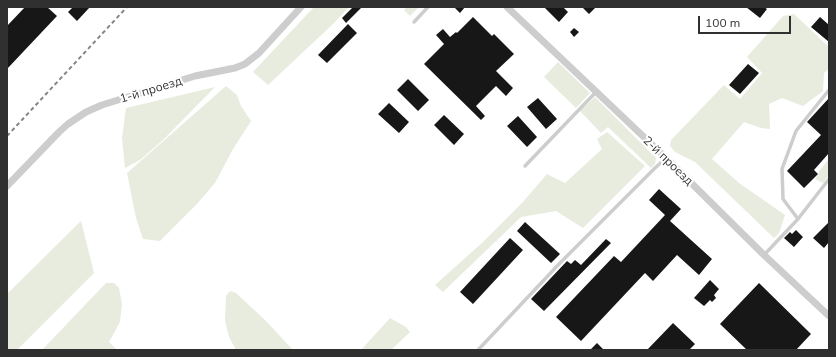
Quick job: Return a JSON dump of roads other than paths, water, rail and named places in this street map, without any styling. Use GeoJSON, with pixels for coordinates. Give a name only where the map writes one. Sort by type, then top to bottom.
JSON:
{"type":"FeatureCollection","features":[{"type":"Feature","properties":{"kind":"street","name":"1-й проезд"},"geometry":{"type":"LineString","coordinates":[[7,186],[59,132],[82,114],[102,104],[195,76],[235,68],[245,64],[259,53],[301,7]]}},
{"type":"Feature","properties":{"kind":"street","name":"2-й проезд"},"geometry":{"type":"LineString","coordinates":[[507,7],[829,316]]}},
{"type":"Feature","properties":{"kind":"lane"},"geometry":{"type":"LineString","coordinates":[[414,22],[428,7]]}},
{"type":"Feature","properties":{"kind":"lane"},"geometry":{"type":"LineString","coordinates":[[798,219],[783,199],[782,169],[796,131],[829,90]]}},
{"type":"Feature","properties":{"kind":"lane"},"geometry":{"type":"LineString","coordinates":[[525,166],[596,92]]}},
{"type":"Feature","properties":{"kind":"lane"},"geometry":{"type":"LineString","coordinates":[[478,350],[571,252],[666,158]]}},
{"type":"Feature","properties":{"kind":"lane"},"geometry":{"type":"LineString","coordinates":[[764,255],[798,219],[829,179]]}},
{"type":"Feature","properties":{"kind":"railway"},"geometry":{"type":"LineString","coordinates":[[7,136],[127,7]]}}]}
